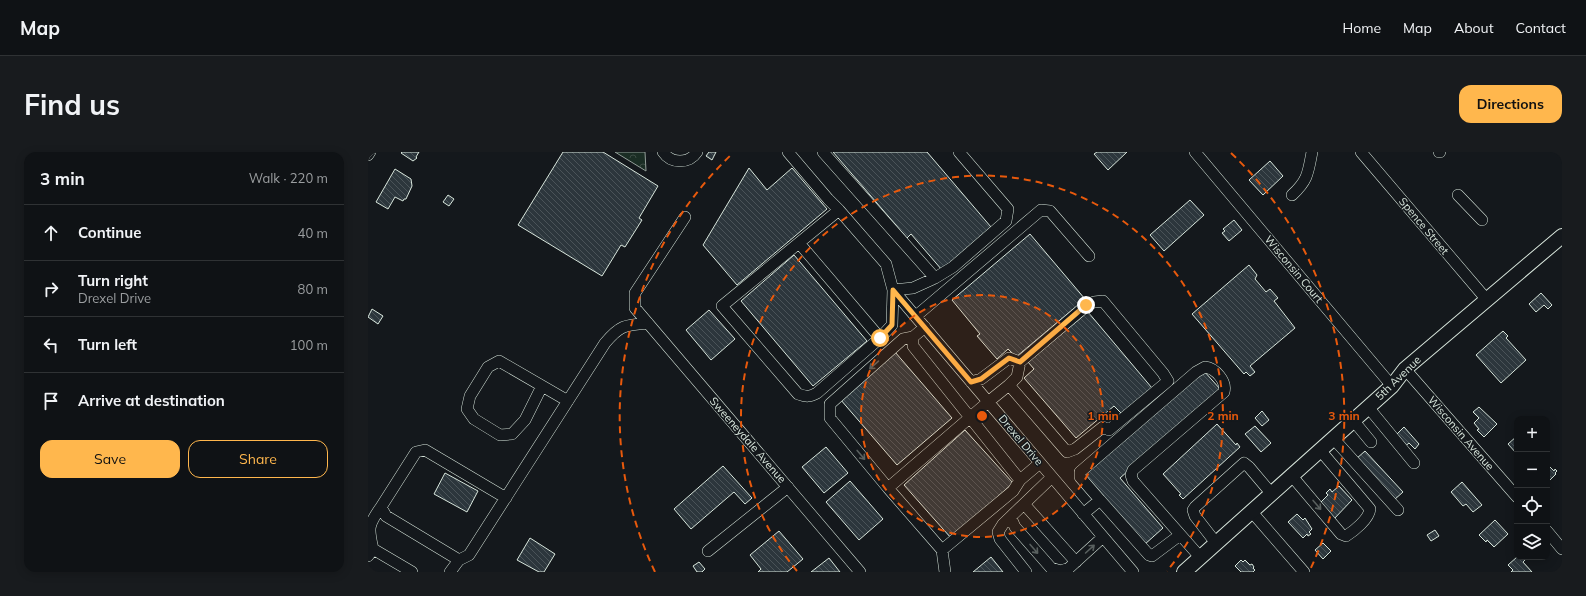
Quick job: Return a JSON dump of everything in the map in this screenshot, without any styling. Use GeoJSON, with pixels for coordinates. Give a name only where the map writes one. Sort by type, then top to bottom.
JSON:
{"type":"FeatureCollection","features":[{"type":"Feature","properties":{"kind":"main road","name":"5th Avenue"},"geometry":{"type":"LineString","coordinates":[[1184,572],[1392,386],[1405,369],[1562,236]]}},
{"type":"Feature","properties":{"kind":"street"},"geometry":{"type":"LineString","coordinates":[[663,152],[670,159],[683,162],[690,159],[697,152]]}},
{"type":"Feature","properties":{"kind":"street"},"geometry":{"type":"LineString","coordinates":[[788,152],[828,199],[839,210],[886,264],[893,290],[892,325],[880,338],[818,393],[811,396],[805,396],[798,394],[722,306],[839,210]]}},
{"type":"Feature","properties":{"kind":"street"},"geometry":{"type":"LineString","coordinates":[[823,152],[935,278]]}},
{"type":"Feature","properties":{"kind":"street"},"geometry":{"type":"LineString","coordinates":[[893,290],[913,288],[935,278],[953,267],[1006,221],[1008,209],[959,152]]}},
{"type":"Feature","properties":{"kind":"street","name":"Wisconsin Court"},"geometry":{"type":"LineString","coordinates":[[1195,152],[1392,386]]}},
{"type":"Feature","properties":{"kind":"street"},"geometry":{"type":"LineString","coordinates":[[1292,195],[1305,180],[1308,173],[1312,152]]}},
{"type":"Feature","properties":{"kind":"street","name":"Spence Street"},"geometry":{"type":"LineString","coordinates":[[1361,152],[1487,300]]}},
{"type":"Feature","properties":{"kind":"street"},"geometry":{"type":"LineString","coordinates":[[1458,195],[1482,220]]}},
{"type":"Feature","properties":{"kind":"street"},"geometry":{"type":"LineString","coordinates":[[916,316],[1041,210],[1050,211],[1089,256]]}},
{"type":"Feature","properties":{"kind":"street","name":"Sweeneydale Avenue"},"geometry":{"type":"LineString","coordinates":[[685,217],[635,293],[635,308],[860,572]]}},
{"type":"Feature","properties":{"kind":"street"},"geometry":{"type":"LineString","coordinates":[[799,244],[880,338]]}},
{"type":"Feature","properties":{"kind":"street","name":"Drexel Drive"},"geometry":{"type":"LineString","coordinates":[[893,290],[1133,572]]}},
{"type":"Feature","properties":{"kind":"street"},"geometry":{"type":"LineString","coordinates":[[888,488],[1009,385],[1017,377],[1020,362],[1086,305],[1103,301],[1168,381],[1109,430],[1103,428],[1075,450],[1067,452],[1009,385]]}},
{"type":"Feature","properties":{"kind":"street"},"geometry":{"type":"LineString","coordinates":[[450,572],[459,560],[469,555],[605,344],[616,331],[624,326],[648,323]]}},
{"type":"Feature","properties":{"kind":"street"},"geometry":{"type":"LineString","coordinates":[[925,327],[908,338],[830,404],[830,418],[942,550],[945,572]]}},
{"type":"Feature","properties":{"kind":"street"},"geometry":{"type":"LineString","coordinates":[[908,338],[1020,480]]}},
{"type":"Feature","properties":{"kind":"street"},"geometry":{"type":"LineString","coordinates":[[971,382],[981,379],[1009,358],[1020,362]]}},
{"type":"Feature","properties":{"kind":"street"},"geometry":{"type":"LineString","coordinates":[[542,386],[525,420],[512,434],[500,435],[474,419],[467,409],[470,396],[488,366],[499,361],[568,401]]}},
{"type":"Feature","properties":{"kind":"street"},"geometry":{"type":"LineString","coordinates":[[1180,535],[1152,556],[1149,555],[1080,477],[1080,472],[1196,372],[1205,367],[1211,368],[1224,382],[1226,387],[1224,392],[1133,470],[1131,475],[1133,481],[1200,557]]}},
{"type":"Feature","properties":{"kind":"street","name":"Wisconsin Avenue"},"geometry":{"type":"LineString","coordinates":[[1405,369],[1514,494]]}},
{"type":"Feature","properties":{"kind":"street"},"geometry":{"type":"LineString","coordinates":[[1368,407],[1414,463]]}},
{"type":"Feature","properties":{"kind":"street"},"geometry":{"type":"LineString","coordinates":[[1353,420],[1371,442]]}},
{"type":"Feature","properties":{"kind":"street"},"geometry":{"type":"LineString","coordinates":[[1333,438],[1398,510]]}},
{"type":"Feature","properties":{"kind":"street"},"geometry":{"type":"LineString","coordinates":[[412,572],[370,552],[370,523],[416,452],[425,450],[506,498]]}},
{"type":"Feature","properties":{"kind":"street"},"geometry":{"type":"LineString","coordinates":[[1291,475],[1341,534],[1346,536],[1351,533],[1370,514],[1370,509],[1320,450]]}},
{"type":"Feature","properties":{"kind":"street"},"geometry":{"type":"LineString","coordinates":[[942,550],[1013,491],[1020,480],[1040,463]]}},
{"type":"Feature","properties":{"kind":"street"},"geometry":{"type":"LineString","coordinates":[[1216,543],[1194,516],[1193,510],[1195,507],[1244,463],[1271,493]]}},
{"type":"Feature","properties":{"kind":"street"},"geometry":{"type":"LineString","coordinates":[[1026,572],[1000,539],[998,532],[1003,524],[1052,477]]}},
{"type":"Feature","properties":{"kind":"street"},"geometry":{"type":"LineString","coordinates":[[708,551],[788,487]]}},
{"type":"Feature","properties":{"kind":"street"},"geometry":{"type":"LineString","coordinates":[[1083,514],[1100,500]]}},
{"type":"Feature","properties":{"kind":"street"},"geometry":{"type":"LineString","coordinates":[[1024,504],[1076,562]]}},
{"type":"Feature","properties":{"kind":"street"},"geometry":{"type":"LineString","coordinates":[[381,507],[386,516],[459,560]]}},
{"type":"Feature","properties":{"kind":"street"},"geometry":{"type":"LineString","coordinates":[[1251,511],[1304,572]]}},
{"type":"Feature","properties":{"kind":"street"},"geometry":{"type":"LineString","coordinates":[[1010,518],[1015,527],[1051,568],[1061,571],[1069,568],[1103,537]]}},
{"type":"Feature","properties":{"kind":"street"},"geometry":{"type":"LineString","coordinates":[[1550,535],[1562,549]]}},
{"type":"Feature","properties":{"kind":"green space"},"geometry":{"type":"Polygon","coordinates":[[[615,152],[645,152],[646,171],[615,152]]]}},
{"type":"Feature","properties":{"kind":"building"},"geometry":{"type":"Polygon","coordinates":[[[419,152],[416,157],[417,158],[413,161],[401,153],[419,152]]]}},
{"type":"Feature","properties":{"kind":"building"},"geometry":{"type":"Polygon","coordinates":[[[563,152],[603,152],[658,186],[639,218],[642,220],[625,247],[621,245],[602,276],[518,225],[563,152]]]}},
{"type":"Feature","properties":{"kind":"building"},"geometry":{"type":"Polygon","coordinates":[[[709,152],[716,152],[712,160],[706,156],[709,152]]]}},
{"type":"Feature","properties":{"kind":"building"},"geometry":{"type":"Polygon","coordinates":[[[833,152],[927,152],[991,227],[942,270],[911,234],[907,238],[833,152]]]}},
{"type":"Feature","properties":{"kind":"building"},"geometry":{"type":"Polygon","coordinates":[[[1097,152],[1127,152],[1108,170],[1094,154],[1097,152]]]}},
{"type":"Feature","properties":{"kind":"building"},"geometry":{"type":"Polygon","coordinates":[[[1270,161],[1283,176],[1263,195],[1249,180],[1270,161]]]}},
{"type":"Feature","properties":{"kind":"building"},"geometry":{"type":"Polygon","coordinates":[[[749,168],[767,190],[792,168],[827,209],[737,285],[703,245],[749,168]]]}},
{"type":"Feature","properties":{"kind":"building"},"geometry":{"type":"Polygon","coordinates":[[[395,169],[411,179],[412,186],[406,199],[403,201],[395,197],[388,209],[376,202],[395,169]]]}},
{"type":"Feature","properties":{"kind":"building"},"geometry":{"type":"Polygon","coordinates":[[[448,195],[454,199],[449,206],[443,202],[448,195]]]}},
{"type":"Feature","properties":{"kind":"building"},"geometry":{"type":"Polygon","coordinates":[[[1190,200],[1204,215],[1164,251],[1150,235],[1190,200]]]}},
{"type":"Feature","properties":{"kind":"building"},"geometry":{"type":"Polygon","coordinates":[[[1234,220],[1242,230],[1229,241],[1222,233],[1225,231],[1223,229],[1234,220]]]}},
{"type":"Feature","properties":{"kind":"building"},"geometry":{"type":"Polygon","coordinates":[[[1030,234],[1085,299],[1016,357],[1008,349],[997,359],[977,336],[980,334],[952,300],[1030,234]]]}},
{"type":"Feature","properties":{"kind":"building"},"geometry":{"type":"Polygon","coordinates":[[[794,255],[867,341],[813,386],[741,301],[794,255]]]}},
{"type":"Feature","properties":{"kind":"building"},"geometry":{"type":"Polygon","coordinates":[[[1249,265],[1257,275],[1255,279],[1266,292],[1270,289],[1278,298],[1274,301],[1295,328],[1250,366],[1255,372],[1250,376],[1246,372],[1244,374],[1192,314],[1249,265]]]}},
{"type":"Feature","properties":{"kind":"building"},"geometry":{"type":"Polygon","coordinates":[[[1541,293],[1552,305],[1548,309],[1544,305],[1536,312],[1529,304],[1541,293]]]}},
{"type":"Feature","properties":{"kind":"building"},"geometry":{"type":"Polygon","coordinates":[[[372,309],[383,316],[378,324],[368,317],[372,309]]]}},
{"type":"Feature","properties":{"kind":"building"},"geometry":{"type":"Polygon","coordinates":[[[709,310],[735,339],[711,360],[686,330],[709,310]]]}},
{"type":"Feature","properties":{"kind":"building"},"geometry":{"type":"Polygon","coordinates":[[[1088,312],[1152,388],[1122,414],[1114,406],[1076,438],[1024,378],[1034,369],[1028,362],[1088,312]]]}},
{"type":"Feature","properties":{"kind":"building"},"geometry":{"type":"Polygon","coordinates":[[[1503,331],[1508,336],[1506,338],[1526,360],[1501,383],[1476,355],[1503,331]]]}},
{"type":"Feature","properties":{"kind":"building"},"geometry":{"type":"Polygon","coordinates":[[[895,352],[952,418],[897,465],[840,399],[895,352]]]}},
{"type":"Feature","properties":{"kind":"building"},"geometry":{"type":"Polygon","coordinates":[[[1203,370],[1221,390],[1120,478],[1163,528],[1144,545],[1083,474],[1203,370]]]}},
{"type":"Feature","properties":{"kind":"building"},"geometry":{"type":"Polygon","coordinates":[[[1479,407],[1497,424],[1484,437],[1477,430],[1479,429],[1474,423],[1479,418],[1473,412],[1479,407]]]}},
{"type":"Feature","properties":{"kind":"building"},"geometry":{"type":"Polygon","coordinates":[[[1262,411],[1269,420],[1262,426],[1255,418],[1262,411]]]}},
{"type":"Feature","properties":{"kind":"building"},"geometry":{"type":"Polygon","coordinates":[[[1217,424],[1236,445],[1237,443],[1240,447],[1183,499],[1179,495],[1181,494],[1163,474],[1217,424]]]}},
{"type":"Feature","properties":{"kind":"building"},"geometry":{"type":"Polygon","coordinates":[[[1255,426],[1271,443],[1261,452],[1245,434],[1255,426]]]}},
{"type":"Feature","properties":{"kind":"building"},"geometry":{"type":"Polygon","coordinates":[[[1404,427],[1419,444],[1415,449],[1409,443],[1403,448],[1394,437],[1404,427]]]}},
{"type":"Feature","properties":{"kind":"building"},"geometry":{"type":"Polygon","coordinates":[[[965,430],[1013,483],[951,538],[904,485],[965,430]]]}},
{"type":"Feature","properties":{"kind":"building"},"geometry":{"type":"Polygon","coordinates":[[[1514,439],[1514,451],[1508,444],[1514,439]]]}},
{"type":"Feature","properties":{"kind":"building"},"geometry":{"type":"Polygon","coordinates":[[[826,447],[848,473],[824,493],[802,467],[826,447]]]}},
{"type":"Feature","properties":{"kind":"building"},"geometry":{"type":"Polygon","coordinates":[[[1365,451],[1403,492],[1394,500],[1356,459],[1365,451]]]}},
{"type":"Feature","properties":{"kind":"building"},"geometry":{"type":"Polygon","coordinates":[[[723,466],[752,498],[745,504],[734,492],[691,529],[674,509],[723,466]]]}},
{"type":"Feature","properties":{"kind":"building"},"geometry":{"type":"Polygon","coordinates":[[[1550,467],[1554,471],[1555,469],[1557,471],[1555,473],[1556,474],[1550,480],[1550,467]]]}},
{"type":"Feature","properties":{"kind":"building"},"geometry":{"type":"Polygon","coordinates":[[[445,473],[478,491],[467,512],[434,494],[445,473]]]}},
{"type":"Feature","properties":{"kind":"building"},"geometry":{"type":"Polygon","coordinates":[[[850,481],[883,519],[859,540],[826,502],[850,481]]]}},
{"type":"Feature","properties":{"kind":"building"},"geometry":{"type":"Polygon","coordinates":[[[1462,482],[1482,505],[1473,512],[1466,504],[1463,506],[1451,492],[1462,482]]]}},
{"type":"Feature","properties":{"kind":"building"},"geometry":{"type":"Polygon","coordinates":[[[1339,486],[1352,500],[1333,520],[1318,505],[1328,495],[1326,493],[1330,489],[1332,492],[1339,486]]]}},
{"type":"Feature","properties":{"kind":"building"},"geometry":{"type":"Polygon","coordinates":[[[1297,514],[1303,520],[1305,518],[1312,529],[1309,532],[1311,534],[1308,536],[1307,534],[1303,538],[1288,522],[1297,514]]]}},
{"type":"Feature","properties":{"kind":"building"},"geometry":{"type":"Polygon","coordinates":[[[1495,520],[1508,534],[1494,547],[1479,535],[1495,520]]]}},
{"type":"Feature","properties":{"kind":"building"},"geometry":{"type":"Polygon","coordinates":[[[1435,530],[1439,536],[1431,541],[1427,535],[1435,530]]]}},
{"type":"Feature","properties":{"kind":"building"},"geometry":{"type":"Polygon","coordinates":[[[779,531],[803,559],[787,572],[758,572],[761,569],[750,555],[779,531]]]}},
{"type":"Feature","properties":{"kind":"building"},"geometry":{"type":"Polygon","coordinates":[[[530,538],[555,554],[544,572],[539,572],[517,560],[530,538]]]}},
{"type":"Feature","properties":{"kind":"building"},"geometry":{"type":"Polygon","coordinates":[[[1323,543],[1331,551],[1323,559],[1315,550],[1323,543]]]}},
{"type":"Feature","properties":{"kind":"building"},"geometry":{"type":"Polygon","coordinates":[[[991,557],[1003,572],[973,572],[991,557]]]}},
{"type":"Feature","properties":{"kind":"building"},"geometry":{"type":"Polygon","coordinates":[[[829,558],[840,572],[811,572],[829,558]]]}},
{"type":"Feature","properties":{"kind":"building"},"geometry":{"type":"Polygon","coordinates":[[[1241,560],[1243,562],[1245,560],[1250,565],[1252,564],[1255,570],[1253,572],[1241,572],[1235,566],[1241,560]]]}},
{"type":"Feature","properties":{"kind":"building"},"geometry":{"type":"Polygon","coordinates":[[[1514,560],[1525,560],[1523,562],[1532,572],[1511,572],[1513,570],[1508,565],[1514,560]]]}},
{"type":"Feature","properties":{"kind":"building"},"geometry":{"type":"Polygon","coordinates":[[[699,562],[705,569],[702,572],[697,572],[693,566],[699,562]]]}},
{"type":"Feature","properties":{"kind":"route"},"geometry":{"type":"LineString","coordinates":[[880,338],[892,325],[893,290],[971,382],[981,379],[1009,358],[1020,362],[1086,305]]}}]}
